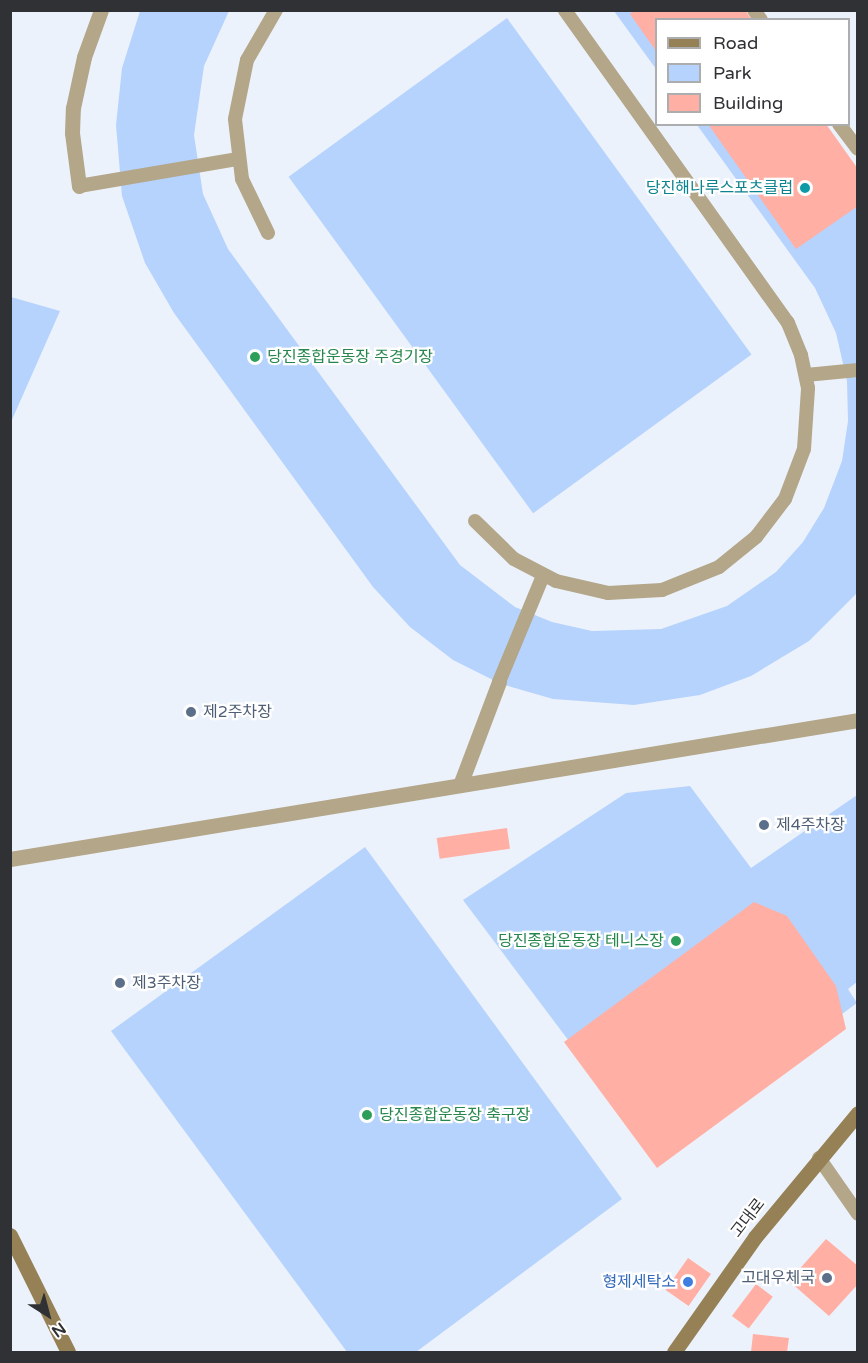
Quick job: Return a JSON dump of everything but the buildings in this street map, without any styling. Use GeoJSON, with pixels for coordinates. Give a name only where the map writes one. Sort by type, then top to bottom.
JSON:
{"type":"FeatureCollection","features":[{"type":"Feature","properties":{"kind":"street"},"geometry":{"type":"LineString","coordinates":[[79,186],[72,141],[73,108],[84,57],[101,10]]}},
{"type":"Feature","properties":{"kind":"street"},"geometry":{"type":"LineString","coordinates":[[460,785],[499,682]]}},
{"type":"Feature","properties":{"kind":"street"},"geometry":{"type":"LineString","coordinates":[[10,859],[854,720]]}},
{"type":"Feature","properties":{"kind":"street","name":"고대로"},"geometry":{"type":"LineString","coordinates":[[674,1353],[755,1237],[858,1113]]}},
{"type":"Feature","properties":{"kind":"street"},"geometry":{"type":"LineString","coordinates":[[10,1235],[68,1353]]}},
{"type":"Feature","properties":{"kind":"lane"},"geometry":{"type":"LineString","coordinates":[[268,233],[249,198],[237,159],[235,119],[241,79],[253,47],[276,10]]}},
{"type":"Feature","properties":{"kind":"lane"},"geometry":{"type":"LineString","coordinates":[[475,521],[514,559],[543,576],[588,591],[642,593],[695,579],[736,555],[770,522],[794,481],[807,429],[806,375],[794,336],[778,306],[565,10]]}},
{"type":"Feature","properties":{"kind":"lane"},"geometry":{"type":"LineString","coordinates":[[841,126],[858,149]]}},
{"type":"Feature","properties":{"kind":"lane"},"geometry":{"type":"LineString","coordinates":[[79,186],[237,159]]}},
{"type":"Feature","properties":{"kind":"lane"},"geometry":{"type":"LineString","coordinates":[[806,375],[858,370]]}},
{"type":"Feature","properties":{"kind":"lane"},"geometry":{"type":"LineString","coordinates":[[499,682],[543,576]]}},
{"type":"Feature","properties":{"kind":"lane"},"geometry":{"type":"LineString","coordinates":[[819,1158],[858,1214]]}},
{"type":"Feature","properties":{"kind":"green space","name":"당진종합운동장 주경기장"},"geometry":{"type":"Polygon","coordinates":[[[140,11],[229,11],[204,66],[194,135],[203,194],[228,249],[460,565],[515,607],[552,622],[592,631],[661,629],[727,606],[776,572],[803,542],[824,508],[842,461],[848,421],[847,381],[836,333],[815,288],[698,126],[811,126],[857,190],[857,593],[809,641],[751,676],[700,695],[634,705],[553,699],[501,684],[453,660],[410,627],[373,587],[174,313],[145,263],[122,196],[116,125],[122,68],[140,11]]]}},
{"type":"Feature","properties":{"kind":"green space"},"geometry":{"type":"Polygon","coordinates":[[[614,11],[728,11],[655,18],[655,68],[614,11]]]}},
{"type":"Feature","properties":{"kind":"green space"},"geometry":{"type":"Polygon","coordinates":[[[507,18],[752,355],[533,513],[289,177],[507,18]]]}},
{"type":"Feature","properties":{"kind":"green space"},"geometry":{"type":"Polygon","coordinates":[[[10,297],[60,311],[11,422],[10,297]]]}},
{"type":"Feature","properties":{"kind":"green space","name":"당진종합운동장 테니스장"},"geometry":{"type":"Polygon","coordinates":[[[690,786],[751,868],[857,795],[857,982],[848,989],[857,1003],[653,1153],[463,900],[626,793],[690,786]]]}},
{"type":"Feature","properties":{"kind":"green space","name":"당진종합운동장 축구장"},"geometry":{"type":"Polygon","coordinates":[[[365,847],[622,1199],[416,1352],[347,1352],[111,1031],[365,847]]]}},
{"type":"Feature","properties":{"kind":"place","name":"당진해나루스포츠클럽"},"geometry":{"type":"Point","coordinates":[805,188]}},
{"type":"Feature","properties":{"kind":"place","name":"당진종합운동장 주경기장"},"geometry":{"type":"Point","coordinates":[255,357]}},
{"type":"Feature","properties":{"kind":"place","name":"제2주차장"},"geometry":{"type":"Point","coordinates":[191,712]}},
{"type":"Feature","properties":{"kind":"place","name":"제4주차장"},"geometry":{"type":"Point","coordinates":[764,825]}},
{"type":"Feature","properties":{"kind":"place","name":"당진종합운동장 테니스장"},"geometry":{"type":"Point","coordinates":[676,941]}},
{"type":"Feature","properties":{"kind":"place","name":"제3주차장"},"geometry":{"type":"Point","coordinates":[120,983]}},
{"type":"Feature","properties":{"kind":"place","name":"당진종합운동장 축구장"},"geometry":{"type":"Point","coordinates":[367,1115]}},
{"type":"Feature","properties":{"kind":"place","name":"고대우체국"},"geometry":{"type":"Point","coordinates":[827,1278]}},
{"type":"Feature","properties":{"kind":"place","name":"형제세탁소"},"geometry":{"type":"Point","coordinates":[688,1282]}}]}
